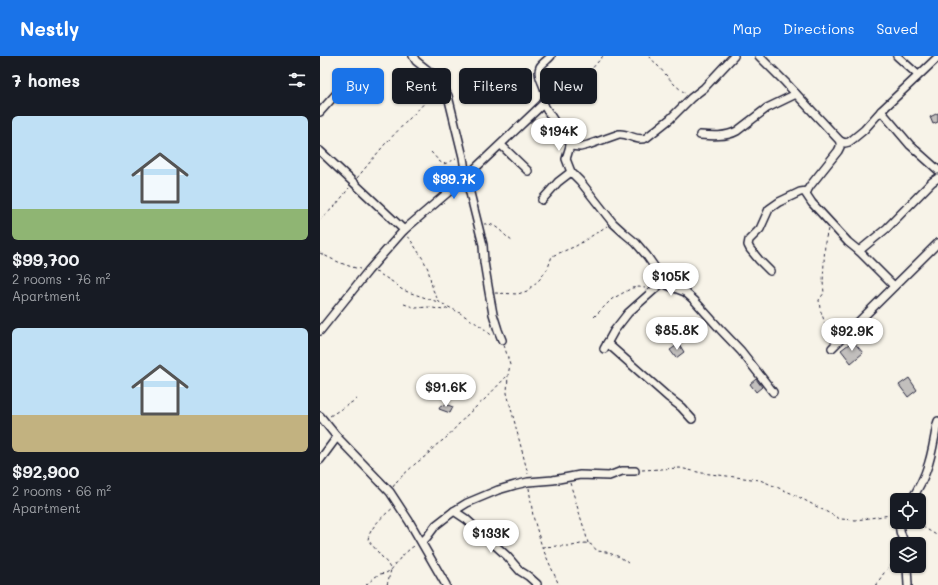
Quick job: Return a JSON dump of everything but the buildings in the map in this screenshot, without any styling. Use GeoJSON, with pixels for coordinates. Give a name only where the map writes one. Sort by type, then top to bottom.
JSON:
{"type":"FeatureCollection","features":[{"type":"Feature","properties":{"kind":"street"},"geometry":{"type":"LineString","coordinates":[[413,56],[416,61],[425,68]]}},
{"type":"Feature","properties":{"kind":"street"},"geometry":{"type":"LineString","coordinates":[[540,77],[539,69],[541,65],[551,56]]}},
{"type":"Feature","properties":{"kind":"street"},"geometry":{"type":"LineString","coordinates":[[570,146],[580,147],[623,133],[642,140],[670,119],[691,98],[704,88],[734,56]]}},
{"type":"Feature","properties":{"kind":"street"},"geometry":{"type":"LineString","coordinates":[[759,56],[840,141],[845,143],[849,142],[864,130],[881,111],[938,57]]}},
{"type":"Feature","properties":{"kind":"street"},"geometry":{"type":"LineString","coordinates":[[897,56],[918,75]]}},
{"type":"Feature","properties":{"kind":"street"},"geometry":{"type":"LineString","coordinates":[[700,135],[713,136],[731,134],[767,108],[796,94]]}},
{"type":"Feature","properties":{"kind":"street"},"geometry":{"type":"LineString","coordinates":[[320,112],[332,98]]}},
{"type":"Feature","properties":{"kind":"street"},"geometry":{"type":"LineString","coordinates":[[450,104],[483,245],[488,292],[493,314],[502,340]]}},
{"type":"Feature","properties":{"kind":"street"},"geometry":{"type":"LineString","coordinates":[[320,331],[368,271],[404,230],[501,145],[541,104]]}},
{"type":"Feature","properties":{"kind":"street"},"geometry":{"type":"LineString","coordinates":[[546,104],[554,121],[568,139],[570,146],[566,159],[571,172],[580,181],[613,223],[636,243],[664,281],[668,285],[684,292],[695,301],[741,351],[773,392]]}},
{"type":"Feature","properties":{"kind":"street"},"geometry":{"type":"LineString","coordinates":[[881,111],[910,145],[938,170]]}},
{"type":"Feature","properties":{"kind":"street"},"geometry":{"type":"LineString","coordinates":[[840,141],[838,151],[810,186],[806,194],[829,223],[894,286]]}},
{"type":"Feature","properties":{"kind":"street"},"geometry":{"type":"LineString","coordinates":[[501,145],[528,171]]}},
{"type":"Feature","properties":{"kind":"street"},"geometry":{"type":"LineString","coordinates":[[320,151],[404,230]]}},
{"type":"Feature","properties":{"kind":"street"},"geometry":{"type":"LineString","coordinates":[[542,200],[558,182],[571,172]]}},
{"type":"Feature","properties":{"kind":"street"},"geometry":{"type":"LineString","coordinates":[[859,251],[887,228],[932,182],[938,178]]}},
{"type":"Feature","properties":{"kind":"street"},"geometry":{"type":"LineString","coordinates":[[770,271],[750,249],[748,245],[749,240],[760,229],[769,209],[779,202],[800,192],[807,191]]}},
{"type":"Feature","properties":{"kind":"street"},"geometry":{"type":"LineString","coordinates":[[832,348],[938,243]]}},
{"type":"Feature","properties":{"kind":"street"},"geometry":{"type":"LineString","coordinates":[[664,281],[628,313],[614,331],[606,346],[681,407],[692,419]]}},
{"type":"Feature","properties":{"kind":"street"},"geometry":{"type":"LineString","coordinates":[[322,418],[337,437],[390,492],[399,504],[446,585]]}},
{"type":"Feature","properties":{"kind":"street"},"geometry":{"type":"LineString","coordinates":[[916,493],[930,463],[936,424],[938,421]]}},
{"type":"Feature","properties":{"kind":"street"},"geometry":{"type":"LineString","coordinates":[[320,460],[337,437]]}},
{"type":"Feature","properties":{"kind":"street"},"geometry":{"type":"LineString","coordinates":[[422,542],[436,525],[454,511],[467,503],[498,490],[528,482],[553,480],[580,475],[609,476],[622,471],[635,471]]}},
{"type":"Feature","properties":{"kind":"street"},"geometry":{"type":"LineString","coordinates":[[454,511],[466,519],[507,556],[520,571],[537,584]]}},
{"type":"Feature","properties":{"kind":"street"},"geometry":{"type":"LineString","coordinates":[[907,573],[908,585]]}},
{"type":"Feature","properties":{"kind":"path"},"geometry":{"type":"LineString","coordinates":[[593,68],[603,56]]}},
{"type":"Feature","properties":{"kind":"path"},"geometry":{"type":"LineString","coordinates":[[649,56],[675,85],[691,98]]}},
{"type":"Feature","properties":{"kind":"path"},"geometry":{"type":"LineString","coordinates":[[320,220],[336,205],[385,144],[424,104]]}},
{"type":"Feature","properties":{"kind":"path"},"geometry":{"type":"LineString","coordinates":[[431,152],[443,164],[463,157]]}},
{"type":"Feature","properties":{"kind":"path"},"geometry":{"type":"LineString","coordinates":[[479,228],[489,223],[512,241]]}},
{"type":"Feature","properties":{"kind":"path"},"geometry":{"type":"LineString","coordinates":[[488,292],[518,294],[527,291],[540,279],[548,268],[552,256],[576,246],[613,223]]}},
{"type":"Feature","properties":{"kind":"path"},"geometry":{"type":"LineString","coordinates":[[829,223],[825,242],[823,282],[824,293],[819,300],[820,309],[832,348]]}},
{"type":"Feature","properties":{"kind":"path"},"geometry":{"type":"LineString","coordinates":[[404,230],[423,258],[428,269],[433,290],[439,302]]}},
{"type":"Feature","properties":{"kind":"path"},"geometry":{"type":"LineString","coordinates":[[320,253],[351,267],[378,273],[396,284],[401,289],[439,302],[482,326],[490,334],[502,340],[510,365],[508,375],[508,393],[528,474],[533,516],[542,547],[559,585]]}},
{"type":"Feature","properties":{"kind":"path"},"geometry":{"type":"LineString","coordinates":[[594,317],[612,299],[632,288],[639,287],[654,290]]}},
{"type":"Feature","properties":{"kind":"path"},"geometry":{"type":"LineString","coordinates":[[404,304],[416,308],[428,307],[443,310],[449,308]]}},
{"type":"Feature","properties":{"kind":"path"},"geometry":{"type":"LineString","coordinates":[[390,492],[397,481],[427,455],[435,446],[446,438],[508,375]]}},
{"type":"Feature","properties":{"kind":"path"},"geometry":{"type":"LineString","coordinates":[[322,418],[358,399]]}},
{"type":"Feature","properties":{"kind":"path"},"geometry":{"type":"LineString","coordinates":[[635,471],[680,468],[702,473],[760,480],[793,494],[840,519],[856,520],[890,515]]}},
{"type":"Feature","properties":{"kind":"path"},"geometry":{"type":"LineString","coordinates":[[568,477],[588,544]]}},
{"type":"Feature","properties":{"kind":"path"},"geometry":{"type":"LineString","coordinates":[[387,585],[391,570],[368,540],[368,536],[376,524],[399,504]]}},
{"type":"Feature","properties":{"kind":"path"},"geometry":{"type":"LineString","coordinates":[[926,529],[938,536]]}},
{"type":"Feature","properties":{"kind":"path"},"geometry":{"type":"LineString","coordinates":[[366,585],[380,574],[391,570],[401,557],[411,548],[422,542]]}},
{"type":"Feature","properties":{"kind":"path"},"geometry":{"type":"LineString","coordinates":[[542,547],[588,544],[593,546],[597,552],[606,552],[620,557],[628,563]]}},
{"type":"Feature","properties":{"kind":"path"},"geometry":{"type":"LineString","coordinates":[[876,585],[890,567]]}}]}
